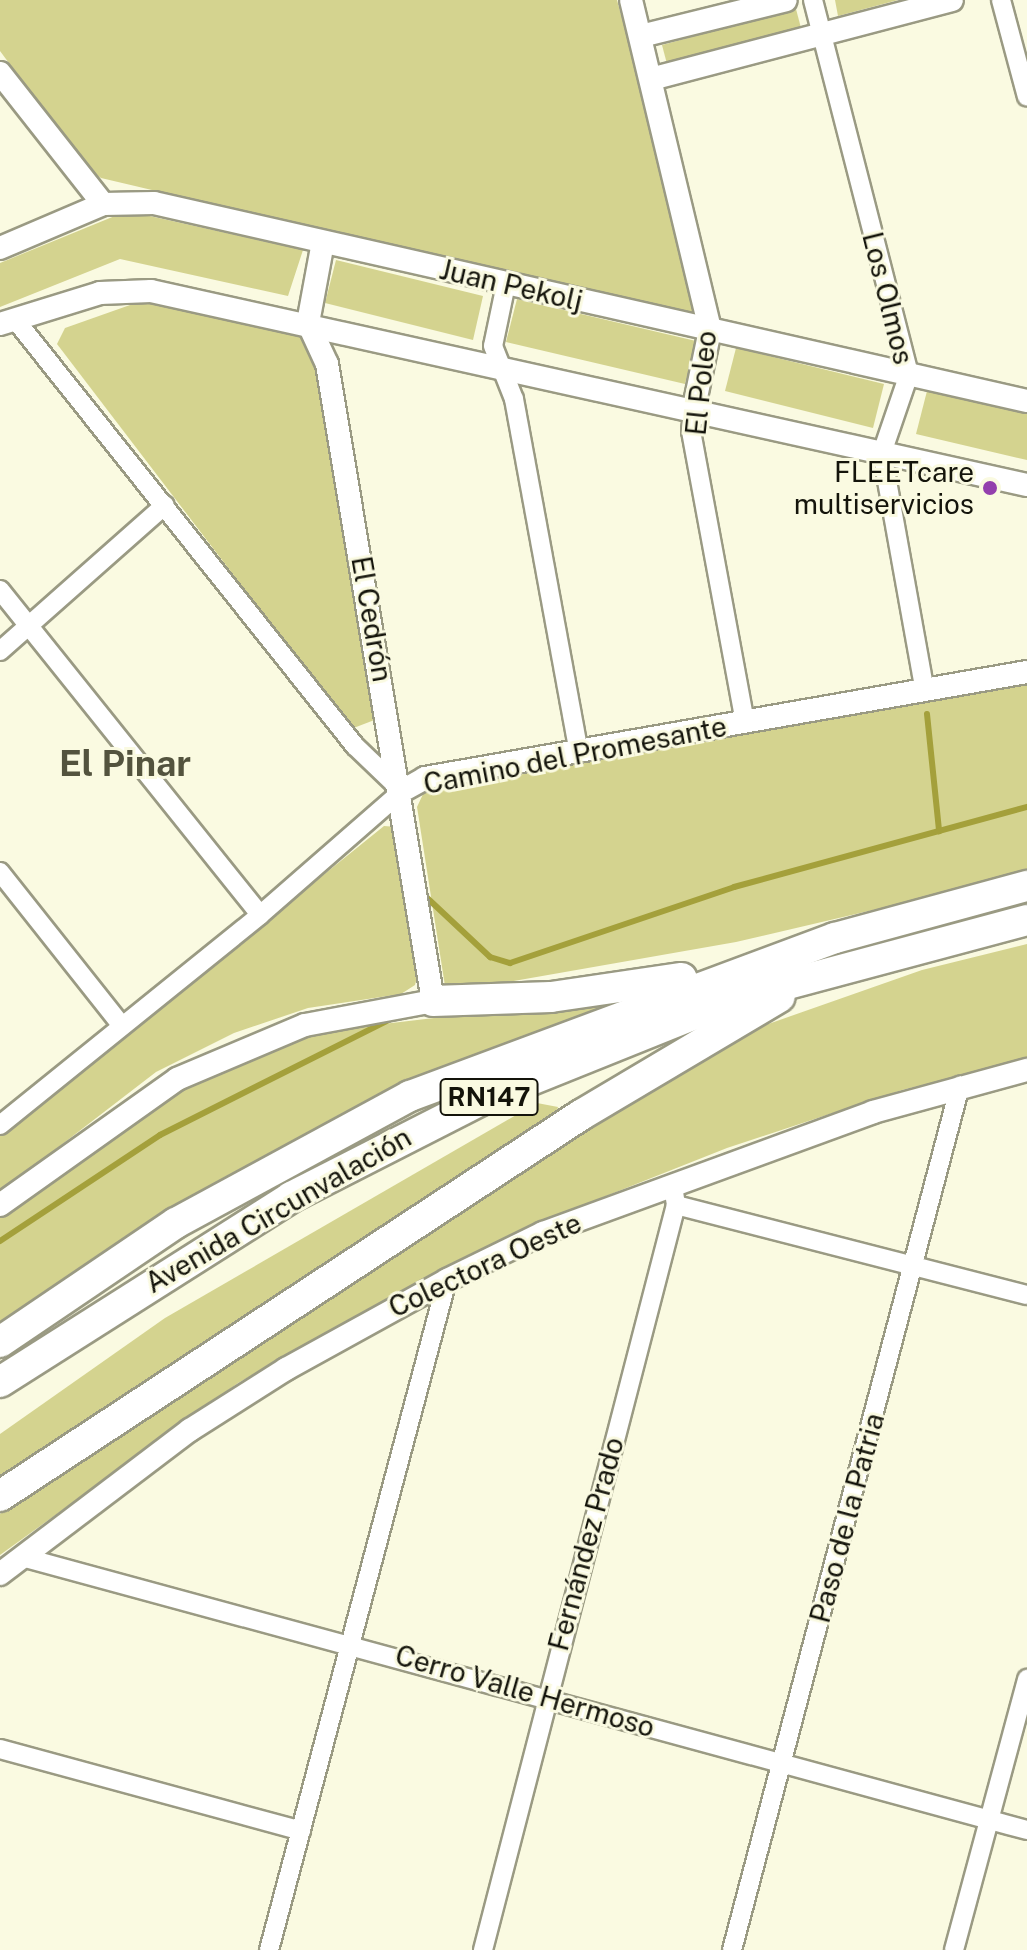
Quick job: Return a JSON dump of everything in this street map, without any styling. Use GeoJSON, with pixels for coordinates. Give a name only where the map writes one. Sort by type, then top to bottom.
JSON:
{"type":"FeatureCollection","features":[{"type":"Feature","properties":{"kind":"highway","name":"Avenida Circunvalación"},"geometry":{"type":"LineString","coordinates":[[0,1342],[176,1223],[410,1096],[835,938],[1027,886]]}},
{"type":"Feature","properties":{"kind":"highway","name":"Avenida Circunvalación"},"geometry":{"type":"LineString","coordinates":[[0,1382],[184,1260],[403,1136],[732,999],[1027,920]]}},
{"type":"Feature","properties":{"kind":"highway"},"geometry":{"type":"LineString","coordinates":[[433,1001],[609,991],[665,982],[835,938]]}},
{"type":"Feature","properties":{"kind":"highway"},"geometry":{"type":"LineString","coordinates":[[0,1496],[581,1115],[694,1045],[829,972]]}},
{"type":"Feature","properties":{"kind":"street","name":"El Poleo"},"geometry":{"type":"LineString","coordinates":[[631,0],[710,330],[691,431],[745,723]]}},
{"type":"Feature","properties":{"kind":"street"},"geometry":{"type":"LineString","coordinates":[[641,36],[786,0]]}},
{"type":"Feature","properties":{"kind":"street","name":"Los Olmos"},"geometry":{"type":"LineString","coordinates":[[813,0],[909,374],[882,453],[925,691]]}},
{"type":"Feature","properties":{"kind":"street"},"geometry":{"type":"LineString","coordinates":[[651,79],[952,0]]}},
{"type":"Feature","properties":{"kind":"street"},"geometry":{"type":"LineString","coordinates":[[1001,0],[1027,97]]}},
{"type":"Feature","properties":{"kind":"street"},"geometry":{"type":"LineString","coordinates":[[0,73],[103,204]]}},
{"type":"Feature","properties":{"kind":"street","name":"Juan Pekolj"},"geometry":{"type":"LineString","coordinates":[[0,248],[103,204],[154,203],[1027,401]]}},
{"type":"Feature","properties":{"kind":"street"},"geometry":{"type":"LineString","coordinates":[[308,323],[323,242]]}},
{"type":"Feature","properties":{"kind":"street"},"geometry":{"type":"LineString","coordinates":[[506,284],[493,346],[499,368],[514,399],[579,752]]}},
{"type":"Feature","properties":{"kind":"street"},"geometry":{"type":"LineString","coordinates":[[402,791],[363,757],[165,505],[7,321],[122,290],[151,291],[308,323],[1027,485]]}},
{"type":"Feature","properties":{"kind":"street","name":"El Cedrón"},"geometry":{"type":"LineString","coordinates":[[308,323],[327,364],[402,791],[433,1001]]}},
{"type":"Feature","properties":{"kind":"street"},"geometry":{"type":"LineString","coordinates":[[0,651],[165,505]]}},
{"type":"Feature","properties":{"kind":"street"},"geometry":{"type":"LineString","coordinates":[[0,590],[260,915]]}},
{"type":"Feature","properties":{"kind":"street","name":"Camino del Promesante"},"geometry":{"type":"LineString","coordinates":[[0,1125],[260,915],[402,791],[425,778],[1027,672]]}},
{"type":"Feature","properties":{"kind":"street"},"geometry":{"type":"LineString","coordinates":[[0,872],[122,1026]]}},
{"type":"Feature","properties":{"kind":"street"},"geometry":{"type":"LineString","coordinates":[[0,1205],[61,1157],[190,1072],[305,1025],[433,1001]]}},
{"type":"Feature","properties":{"kind":"street","name":"Colectora Oeste"},"geometry":{"type":"LineString","coordinates":[[0,1574],[190,1430],[286,1369],[447,1280],[543,1233],[674,1195],[873,1112],[1027,1070]]}},
{"type":"Feature","properties":{"kind":"street","name":"Paso de la Patria"},"geometry":{"type":"LineString","coordinates":[[732,1950],[960,1086]]}},
{"type":"Feature","properties":{"kind":"street"},"geometry":{"type":"LineString","coordinates":[[674,1195],[912,1267],[1027,1295]]}},
{"type":"Feature","properties":{"kind":"street","name":"Fernández Prado"},"geometry":{"type":"LineString","coordinates":[[483,1950],[674,1195]]}},
{"type":"Feature","properties":{"kind":"street"},"geometry":{"type":"LineString","coordinates":[[269,1950],[447,1280]]}},
{"type":"Feature","properties":{"kind":"street","name":"Cerro Valle Hermoso"},"geometry":{"type":"LineString","coordinates":[[22,1557],[352,1643],[783,1765],[1027,1830]]}},
{"type":"Feature","properties":{"kind":"street"},"geometry":{"type":"LineString","coordinates":[[954,1950],[1027,1679]]}},
{"type":"Feature","properties":{"kind":"street"},"geometry":{"type":"LineString","coordinates":[[0,1749],[301,1831]]}},
{"type":"Feature","properties":{"kind":"shaded area"},"geometry":{"type":"Polygon","coordinates":[[[0,0],[617,0],[697,291],[694,313],[683,315],[101,178],[87,168],[0,51],[0,0]]]}},
{"type":"Feature","properties":{"kind":"shaded area"},"geometry":{"type":"Polygon","coordinates":[[[835,0],[898,0],[838,16],[835,0]]]}},
{"type":"Feature","properties":{"kind":"shaded area"},"geometry":{"type":"Polygon","coordinates":[[[796,9],[801,28],[667,64],[662,45],[796,9]]]}},
{"type":"Feature","properties":{"kind":"shaded area"},"geometry":{"type":"Polygon","coordinates":[[[127,211],[303,250],[288,296],[120,259],[0,307],[0,263],[127,211]]]}},
{"type":"Feature","properties":{"kind":"shaded area"},"geometry":{"type":"Polygon","coordinates":[[[336,260],[483,296],[473,340],[325,303],[336,260]]]}},
{"type":"Feature","properties":{"kind":"shaded area"},"geometry":{"type":"Polygon","coordinates":[[[147,299],[306,336],[313,346],[377,719],[351,729],[57,344],[65,328],[147,299]]]}},
{"type":"Feature","properties":{"kind":"shaded area"},"geometry":{"type":"Polygon","coordinates":[[[517,299],[696,341],[685,384],[506,342],[517,299]]]}},
{"type":"Feature","properties":{"kind":"shaded area"},"geometry":{"type":"Polygon","coordinates":[[[736,348],[884,384],[873,428],[725,391],[736,348]]]}},
{"type":"Feature","properties":{"kind":"shaded area"},"geometry":{"type":"Polygon","coordinates":[[[927,391],[1027,414],[1027,460],[916,434],[927,391]]]}},
{"type":"Feature","properties":{"kind":"shaded area"},"geometry":{"type":"Polygon","coordinates":[[[1027,682],[1027,874],[736,942],[462,990],[445,986],[417,807],[424,792],[1027,682]]]}},
{"type":"Feature","properties":{"kind":"shaded area"},"geometry":{"type":"Polygon","coordinates":[[[384,826],[397,827],[419,970],[415,985],[401,994],[308,1008],[234,1033],[156,1072],[0,1192],[0,1136],[384,826]]]}},
{"type":"Feature","properties":{"kind":"shaded area"},"geometry":{"type":"Polygon","coordinates":[[[1027,944],[1027,1059],[902,1090],[727,1148],[553,1217],[392,1296],[238,1383],[0,1555],[0,1514],[5,1510],[624,1103],[754,1029],[922,970],[1027,944]]]}},
{"type":"Feature","properties":{"kind":"shaded area"},"geometry":{"type":"Polygon","coordinates":[[[671,990],[471,1057],[353,1110],[191,1199],[0,1326],[0,1218],[176,1089],[324,1031],[671,990]]]}},
{"type":"Feature","properties":{"kind":"shaded area"},"geometry":{"type":"Polygon","coordinates":[[[537,1103],[558,1107],[555,1120],[0,1482],[0,1434],[165,1318],[537,1103]]]}},
{"type":"Feature","properties":{"kind":"waterway"},"geometry":{"type":"LineString","coordinates":[[927,714],[939,831]]}},
{"type":"Feature","properties":{"kind":"waterway"},"geometry":{"type":"LineString","coordinates":[[424,895],[490,957],[510,963],[734,887],[1027,807]]}},
{"type":"Feature","properties":{"kind":"waterway"},"geometry":{"type":"LineString","coordinates":[[0,1241],[160,1135],[391,1019]]}},
{"type":"Feature","properties":{"kind":"place","name":"FLEETcare multiservicios"},"geometry":{"type":"Point","coordinates":[990,488]}},
{"type":"Feature","properties":{"kind":"district","name":"El Pinar"},"geometry":{"type":"Point","coordinates":[125,764]}}]}
